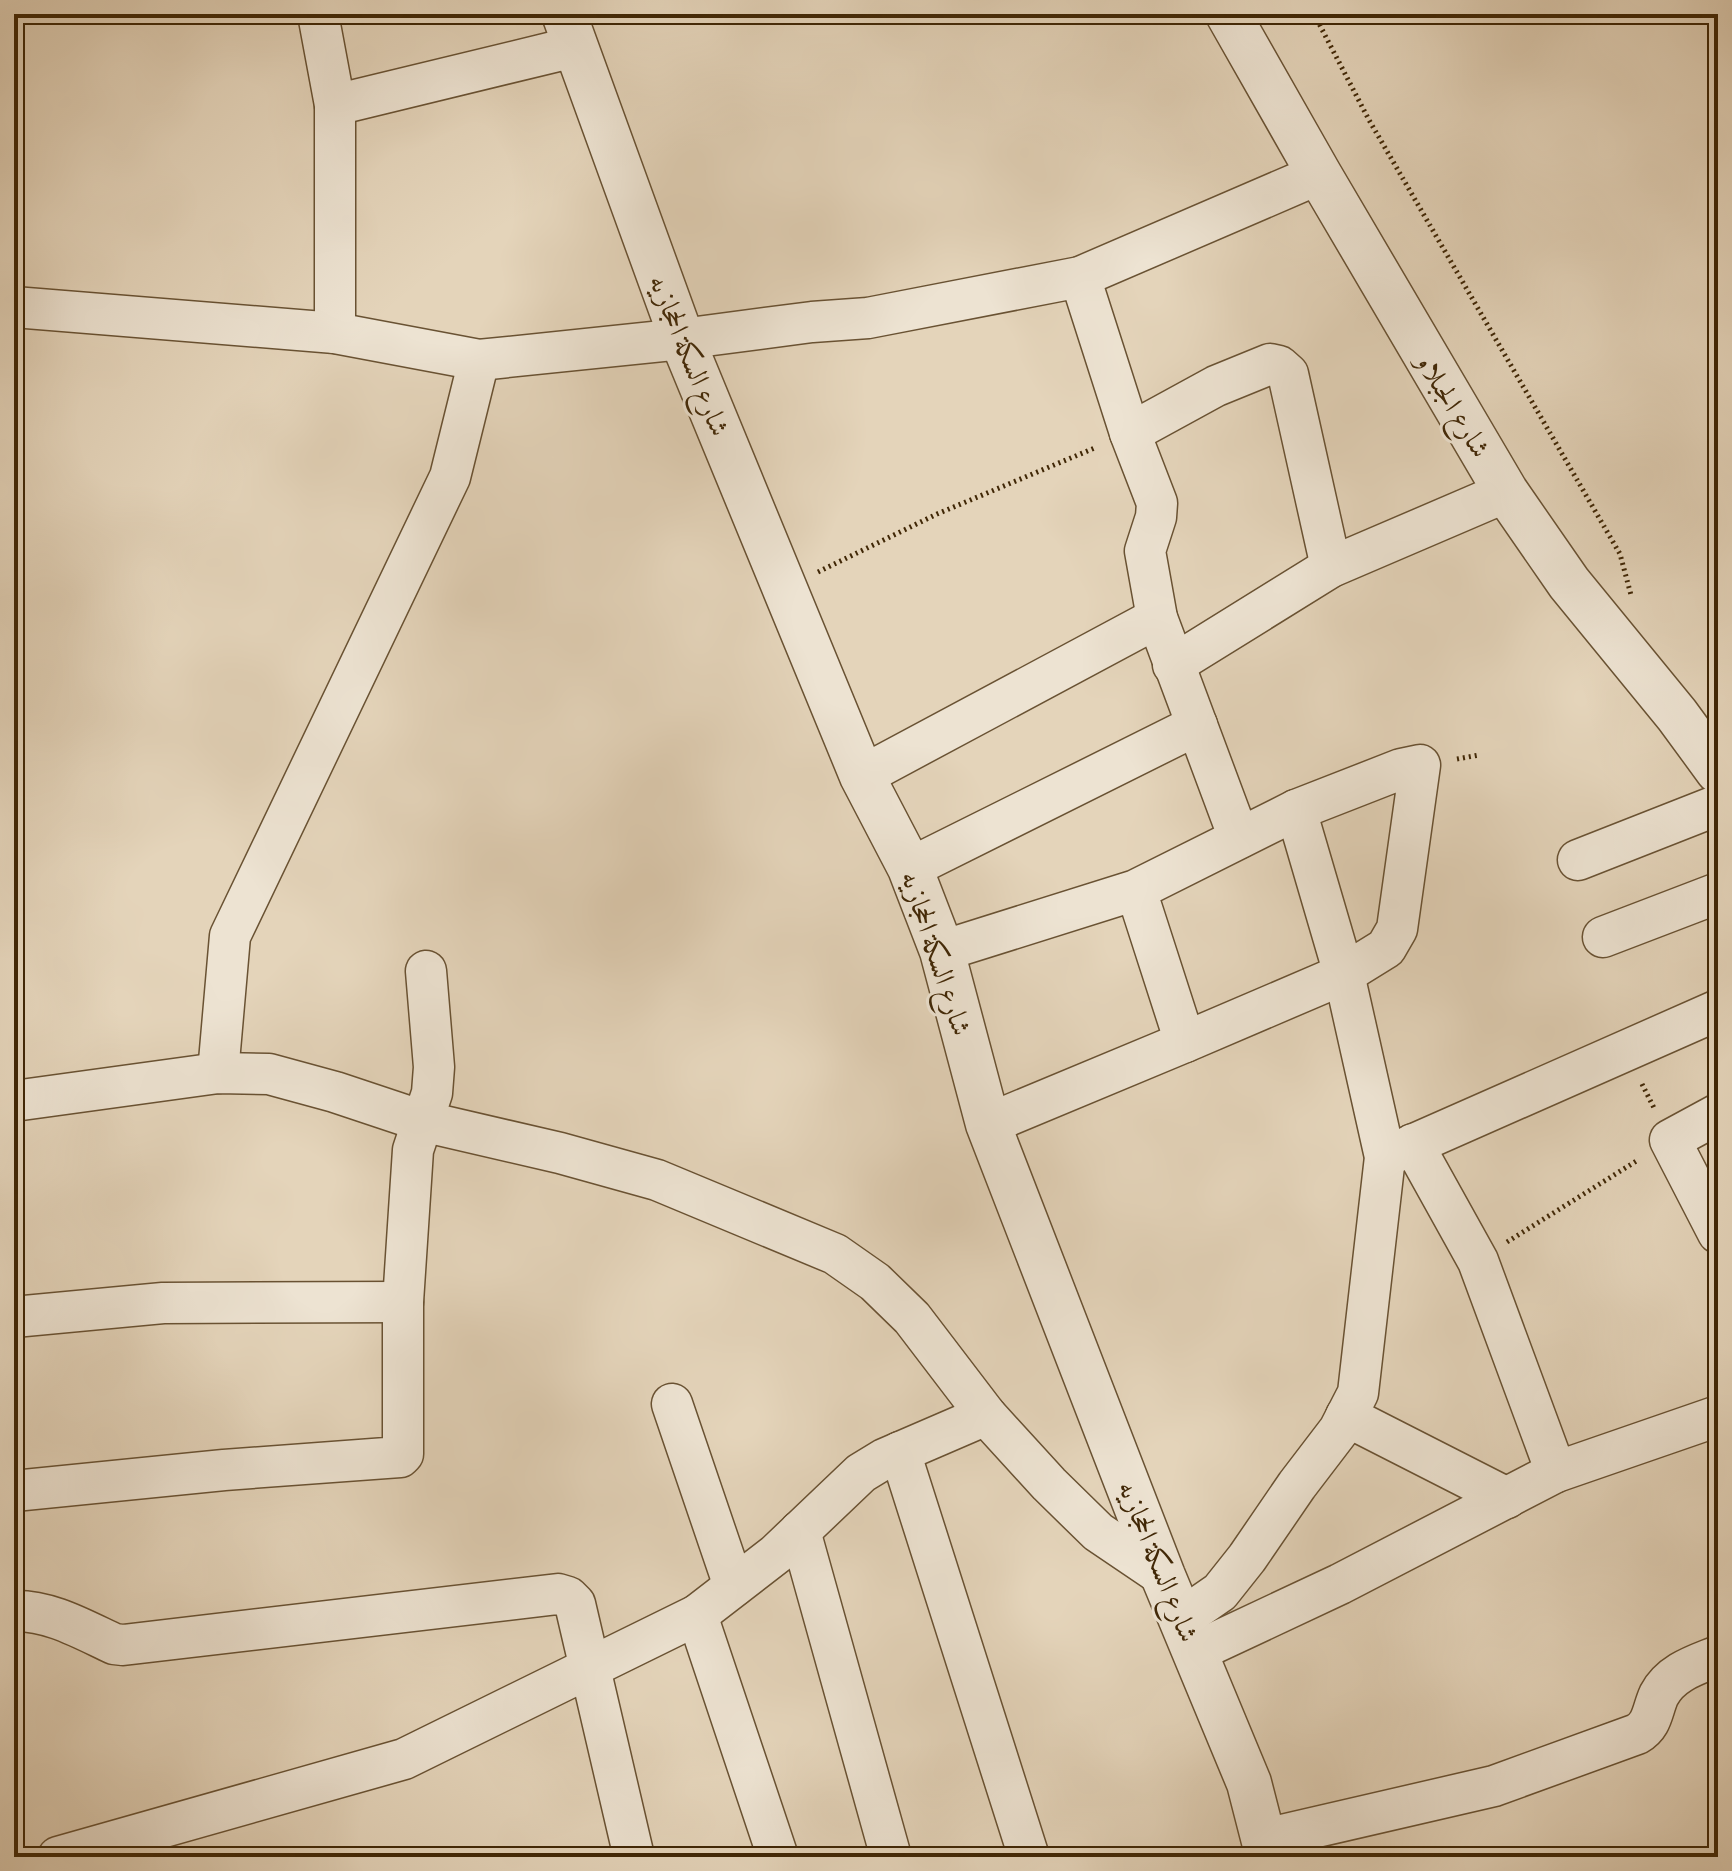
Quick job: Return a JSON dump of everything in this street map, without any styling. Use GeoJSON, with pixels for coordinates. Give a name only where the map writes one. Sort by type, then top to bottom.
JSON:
{"type":"FeatureCollection","features":[{"type":"Feature","properties":{"kind":"street"},"geometry":{"type":"LineString","coordinates":[[318,14],[335,105],[335,333]]}},
{"type":"Feature","properties":{"kind":"street","name":"شارع الجبلاو"},"geometry":{"type":"LineString","coordinates":[[1228,14],[1506,492],[1569,583],[1677,715],[1718,771]]}},
{"type":"Feature","properties":{"kind":"street"},"geometry":{"type":"LineString","coordinates":[[335,105],[569,30]]}},
{"type":"Feature","properties":{"kind":"street","name":"شارع السكة الحجازيه"},"geometry":{"type":"LineString","coordinates":[[569,30],[682,339],[862,776],[910,868],[942,951],[988,1124],[1163,1576],[1249,1783],[1266,1848]]}},
{"type":"Feature","properties":{"kind":"street"},"geometry":{"type":"LineString","coordinates":[[14,307],[335,333],[479,360],[868,318],[1080,277],[1319,174]]}},
{"type":"Feature","properties":{"kind":"street"},"geometry":{"type":"LineString","coordinates":[[1080,277],[1130,433],[1157,503],[1158,512],[1145,551],[1157,618],[1239,838]]}},
{"type":"Feature","properties":{"kind":"street"},"geometry":{"type":"LineString","coordinates":[[218,1073],[230,936],[450,477],[479,360]]}},
{"type":"Feature","properties":{"kind":"street"},"geometry":{"type":"LineString","coordinates":[[1130,433],[1216,386],[1270,364],[1279,366],[1288,374],[1331,567]]}},
{"type":"Feature","properties":{"kind":"street"},"geometry":{"type":"LineString","coordinates":[[1173,665],[1331,567],[1506,492]]}},
{"type":"Feature","properties":{"kind":"street"},"geometry":{"type":"LineString","coordinates":[[862,776],[1157,618]]}},
{"type":"Feature","properties":{"kind":"street"},"geometry":{"type":"LineString","coordinates":[[910,868],[1197,725]]}},
{"type":"Feature","properties":{"kind":"street"},"geometry":{"type":"LineString","coordinates":[[942,951],[1136,890],[1296,810],[1401,769],[1420,765],[1397,929],[1386,948],[1344,974],[988,1124]]}},
{"type":"Feature","properties":{"kind":"street"},"geometry":{"type":"LineString","coordinates":[[1578,860],[1718,805]]}},
{"type":"Feature","properties":{"kind":"street"},"geometry":{"type":"LineString","coordinates":[[1296,810],[1399,1150],[1478,1261],[1556,1472]]}},
{"type":"Feature","properties":{"kind":"street"},"geometry":{"type":"LineString","coordinates":[[1136,890],[1185,1042]]}},
{"type":"Feature","properties":{"kind":"street"},"geometry":{"type":"LineString","coordinates":[[1603,937],[1718,893]]}},
{"type":"Feature","properties":{"kind":"street"},"geometry":{"type":"LineString","coordinates":[[14,1491],[224,1470],[400,1457],[403,1454],[403,1302],[413,1150],[432,1093],[434,1067],[426,971]]}},
{"type":"Feature","properties":{"kind":"street"},"geometry":{"type":"LineString","coordinates":[[1399,1150],[1718,1010]]}},
{"type":"Feature","properties":{"kind":"street"},"geometry":{"type":"LineString","coordinates":[[14,1101],[218,1073],[269,1074],[422,1121],[560,1153],[657,1180],[835,1254],[875,1282],[912,1318],[986,1415],[1049,1484],[1098,1532],[1163,1576]]}},
{"type":"Feature","properties":{"kind":"street"},"geometry":{"type":"LineString","coordinates":[[1718,1114],[1670,1140],[1718,1233]]}},
{"type":"Feature","properties":{"kind":"street"},"geometry":{"type":"LineString","coordinates":[[1188,1636],[1339,1430],[1358,1393],[1399,1150]]}},
{"type":"Feature","properties":{"kind":"street"},"geometry":{"type":"LineString","coordinates":[[14,1317],[163,1303],[403,1302]]}},
{"type":"Feature","properties":{"kind":"street"},"geometry":{"type":"LineString","coordinates":[[672,1404],[734,1586]]}},
{"type":"Feature","properties":{"kind":"street"},"geometry":{"type":"LineString","coordinates":[[58,1857],[404,1759],[697,1615],[776,1554],[861,1473],[900,1452],[986,1415]]}},
{"type":"Feature","properties":{"kind":"street"},"geometry":{"type":"LineString","coordinates":[[1346,1416],[1507,1498]]}},
{"type":"Feature","properties":{"kind":"street"},"geometry":{"type":"LineString","coordinates":[[1188,1636],[1340,1584],[1556,1472],[1718,1418]]}},
{"type":"Feature","properties":{"kind":"street"},"geometry":{"type":"LineString","coordinates":[[900,1452],[1029,1857]]}},
{"type":"Feature","properties":{"kind":"street"},"geometry":{"type":"LineString","coordinates":[[800,1531],[891,1857]]}},
{"type":"Feature","properties":{"kind":"street"},"geometry":{"type":"LineString","coordinates":[[14,1611],[51,1615],[114,1644],[123,1645],[558,1594],[568,1597],[575,1604],[634,1857]]}},
{"type":"Feature","properties":{"kind":"street"},"geometry":{"type":"LineString","coordinates":[[697,1615],[778,1857]]}},
{"type":"Feature","properties":{"kind":"street"},"geometry":{"type":"LineString","coordinates":[[1266,1848],[1494,1786],[1637,1734],[1650,1723],[1659,1694],[1671,1680],[1681,1671],[1718,1656]]}},
{"type":"Feature","properties":{"kind":"path"},"geometry":{"type":"LineString","coordinates":[[1314,14],[1369,120],[1620,554],[1629,583],[1632,613],[1623,649]]}},
{"type":"Feature","properties":{"kind":"path"},"geometry":{"type":"LineString","coordinates":[[785,589],[937,514],[1130,433]]}},
{"type":"Feature","properties":{"kind":"path"},"geometry":{"type":"LineString","coordinates":[[1478,1261],[1670,1140],[1626,1051]]}}]}
